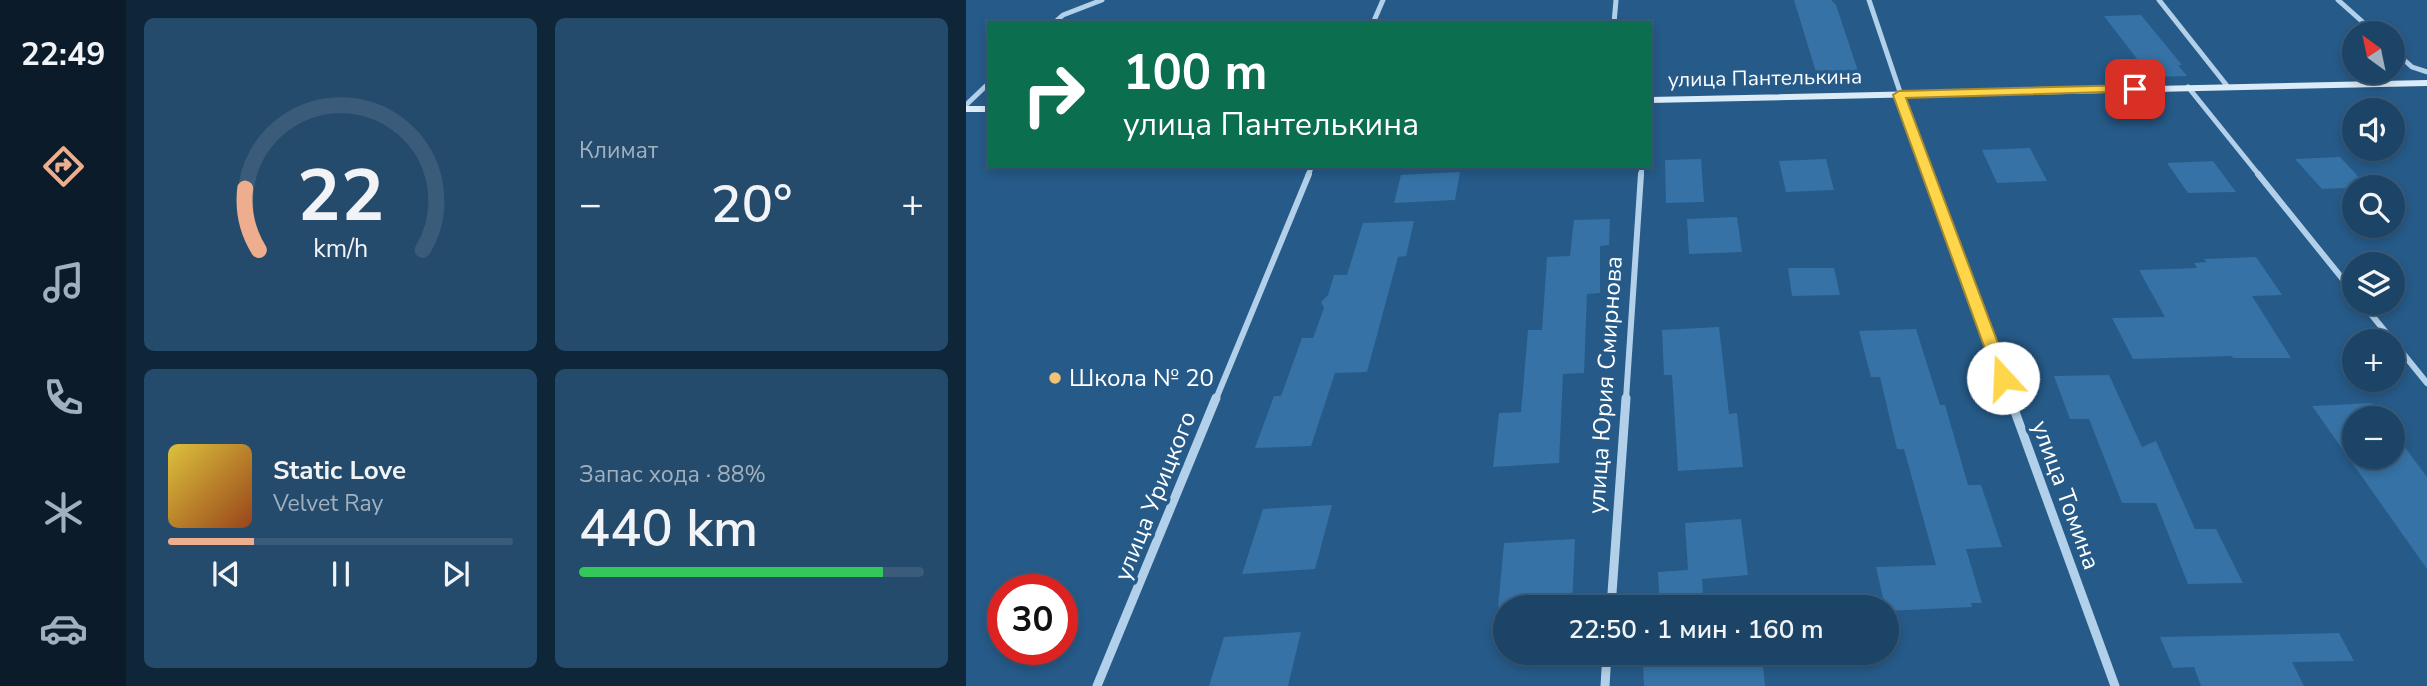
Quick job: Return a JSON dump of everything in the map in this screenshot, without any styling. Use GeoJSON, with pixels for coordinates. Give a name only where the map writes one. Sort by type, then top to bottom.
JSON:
{"type":"FeatureCollection","features":[{"type":"Feature","properties":{"kind":"main road","name":"улица Пантелькина"},"geometry":{"type":"LineString","coordinates":[[1652,100],[2427,83]]}},
{"type":"Feature","properties":{"kind":"main road"},"geometry":{"type":"LineString","coordinates":[[966,107],[987,108]]}},
{"type":"Feature","properties":{"kind":"street"},"geometry":{"type":"LineString","coordinates":[[1056,21],[1063,15],[1102,0]]}},
{"type":"Feature","properties":{"kind":"street"},"geometry":{"type":"LineString","coordinates":[[1374,21],[1383,0]]}},
{"type":"Feature","properties":{"kind":"street"},"geometry":{"type":"LineString","coordinates":[[1614,21],[1616,0]]}},
{"type":"Feature","properties":{"kind":"street","name":"улица Томина"},"geometry":{"type":"LineString","coordinates":[[1869,0],[1899,95],[2115,686]]}},
{"type":"Feature","properties":{"kind":"street"},"geometry":{"type":"LineString","coordinates":[[2159,0],[2228,87]]}},
{"type":"Feature","properties":{"kind":"street"},"geometry":{"type":"LineString","coordinates":[[2338,0],[2362,21]]}},
{"type":"Feature","properties":{"kind":"street"},"geometry":{"type":"LineString","coordinates":[[2405,61],[2412,67],[2427,72]]}},
{"type":"Feature","properties":{"kind":"street"},"geometry":{"type":"LineString","coordinates":[[966,107],[987,85]]}},
{"type":"Feature","properties":{"kind":"street"},"geometry":{"type":"LineString","coordinates":[[2188,87],[2342,278]]}},
{"type":"Feature","properties":{"kind":"street","name":"улица Урицкого"},"geometry":{"type":"LineString","coordinates":[[1097,686],[1311,168]]}},
{"type":"Feature","properties":{"kind":"street","name":"улица Юрия Смирнова"},"geometry":{"type":"LineString","coordinates":[[1612,595],[1642,168]]}},
{"type":"Feature","properties":{"kind":"street"},"geometry":{"type":"LineString","coordinates":[[2372,315],[2427,383]]}},
{"type":"Feature","properties":{"kind":"street"},"geometry":{"type":"LineString","coordinates":[[1605,686],[1606,665]]}},
{"type":"Feature","properties":{"kind":"building"},"geometry":{"type":"Polygon","coordinates":[[[1794,0],[1831,0],[1836,5],[1861,80],[1819,82],[1794,0]]]}},
{"type":"Feature","properties":{"kind":"building"},"geometry":{"type":"Polygon","coordinates":[[[2141,15],[2182,65],[2178,65],[2187,76],[2151,77],[2104,16],[2141,15]]]}},
{"type":"Feature","properties":{"kind":"building"},"geometry":{"type":"Polygon","coordinates":[[[2030,148],[2047,181],[1997,183],[1982,150],[2030,148]]]}},
{"type":"Feature","properties":{"kind":"building"},"geometry":{"type":"Polygon","coordinates":[[[2340,157],[2357,175],[2342,175],[2342,188],[2322,189],[2295,159],[2340,157]]]}},
{"type":"Feature","properties":{"kind":"building"},"geometry":{"type":"Polygon","coordinates":[[[1701,159],[1704,202],[1666,203],[1665,160],[1701,159]]]}},
{"type":"Feature","properties":{"kind":"building"},"geometry":{"type":"Polygon","coordinates":[[[1826,159],[1834,190],[1786,192],[1779,161],[1826,159]]]}},
{"type":"Feature","properties":{"kind":"building"},"geometry":{"type":"Polygon","coordinates":[[[2213,161],[2236,192],[2188,193],[2167,163],[2213,161]]]}},
{"type":"Feature","properties":{"kind":"building"},"geometry":{"type":"Polygon","coordinates":[[[1460,172],[1455,200],[1394,203],[1401,175],[1460,172]]]}},
{"type":"Feature","properties":{"kind":"building"},"geometry":{"type":"Polygon","coordinates":[[[1737,217],[1742,252],[1689,254],[1687,219],[1737,217]]]}},
{"type":"Feature","properties":{"kind":"building"},"geometry":{"type":"Polygon","coordinates":[[[1610,219],[1609,245],[1600,246],[1600,293],[1587,294],[1584,373],[1563,374],[1559,463],[1493,467],[1499,413],[1521,412],[1528,330],[1542,330],[1547,257],[1570,256],[1574,220],[1610,219]]]}},
{"type":"Feature","properties":{"kind":"building"},"geometry":{"type":"Polygon","coordinates":[[[1414,221],[1406,256],[1398,257],[1367,372],[1335,373],[1311,446],[1255,448],[1274,396],[1281,396],[1302,338],[1313,338],[1324,308],[1321,302],[1328,295],[1334,275],[1347,275],[1363,223],[1414,221]]]}},
{"type":"Feature","properties":{"kind":"building"},"geometry":{"type":"Polygon","coordinates":[[[2256,257],[2282,295],[2252,296],[2291,358],[2232,356],[2133,359],[2112,318],[2165,317],[2139,270],[2197,268],[2194,263],[2207,262],[2204,259],[2256,257]]]}},
{"type":"Feature","properties":{"kind":"building"},"geometry":{"type":"Polygon","coordinates":[[[1788,268],[1834,268],[1840,295],[1792,296],[1788,268]]]}},
{"type":"Feature","properties":{"kind":"building"},"geometry":{"type":"Polygon","coordinates":[[[1719,327],[1729,414],[1737,413],[1743,467],[1678,471],[1672,375],[1664,375],[1662,330],[1719,327]]]}},
{"type":"Feature","properties":{"kind":"building"},"geometry":{"type":"Polygon","coordinates":[[[1916,329],[1940,405],[1945,405],[1968,485],[1981,485],[2002,547],[1966,549],[1982,603],[1971,603],[1972,607],[1899,610],[1899,595],[1882,595],[1876,567],[1936,565],[1904,449],[1897,449],[1880,377],[1871,377],[1859,331],[1916,329]]]}},
{"type":"Feature","properties":{"kind":"building"},"geometry":{"type":"Polygon","coordinates":[[[2109,375],[2142,447],[2156,441],[2195,529],[2216,529],[2243,583],[2188,584],[2156,503],[2122,503],[2089,419],[2070,419],[2054,376],[2109,375]]]}},
{"type":"Feature","properties":{"kind":"building"},"geometry":{"type":"Polygon","coordinates":[[[2372,403],[2374,406],[2342,406],[2342,449],[2312,406],[2372,403]]]}},
{"type":"Feature","properties":{"kind":"building"},"geometry":{"type":"Polygon","coordinates":[[[2405,447],[2427,477],[2427,569],[2356,469],[2405,469],[2405,447]]]}},
{"type":"Feature","properties":{"kind":"building"},"geometry":{"type":"Polygon","coordinates":[[[1332,505],[1315,569],[1242,574],[1263,509],[1332,505]]]}},
{"type":"Feature","properties":{"kind":"building"},"geometry":{"type":"Polygon","coordinates":[[[1741,519],[1748,575],[1702,579],[1703,595],[1659,595],[1658,572],[1688,570],[1685,523],[1741,519]]]}},
{"type":"Feature","properties":{"kind":"building"},"geometry":{"type":"Polygon","coordinates":[[[1575,539],[1573,595],[1499,595],[1504,543],[1575,539]]]}},
{"type":"Feature","properties":{"kind":"building"},"geometry":{"type":"Polygon","coordinates":[[[1301,632],[1288,686],[1209,686],[1224,637],[1301,632]]]}},
{"type":"Feature","properties":{"kind":"building"},"geometry":{"type":"Polygon","coordinates":[[[2339,633],[2354,661],[2292,662],[2304,686],[2201,686],[2194,667],[2173,668],[2160,637],[2339,633]]]}},
{"type":"Feature","properties":{"kind":"building"},"geometry":{"type":"Polygon","coordinates":[[[1643,665],[1763,665],[1765,686],[1644,686],[1643,665]]]}},
{"type":"Feature","properties":{"kind":"place","name":"Школа № 20"},"geometry":{"type":"Point","coordinates":[1055,378]}},
{"type":"Feature","properties":{"kind":"route"},"geometry":{"type":"LineString","coordinates":[[2003,378],[1899,95],[2135,89]]}}]}
